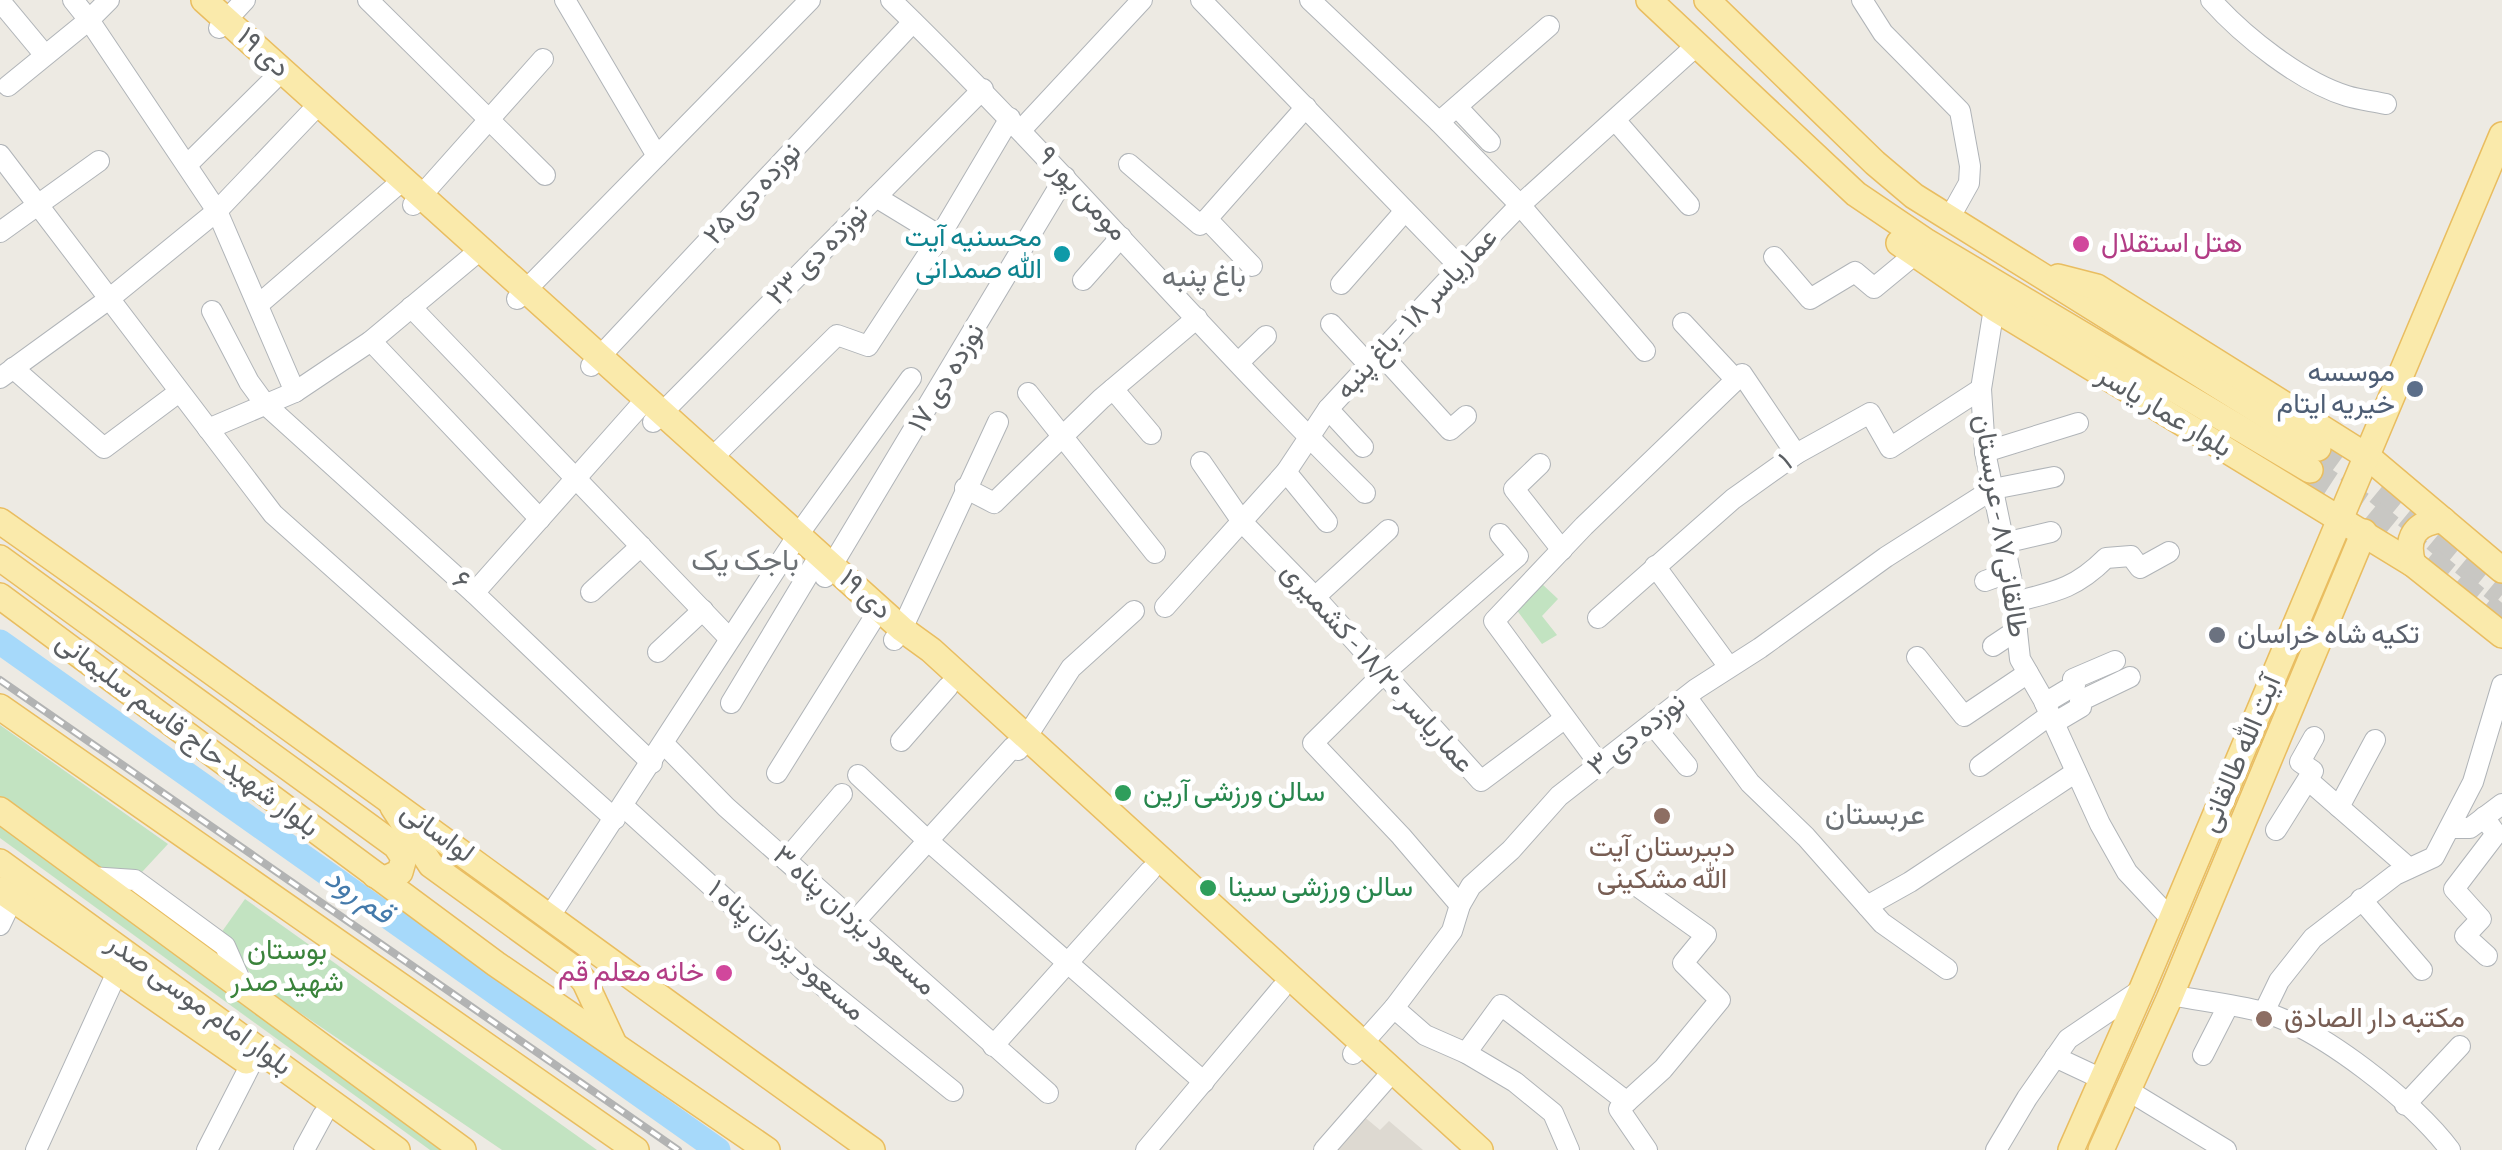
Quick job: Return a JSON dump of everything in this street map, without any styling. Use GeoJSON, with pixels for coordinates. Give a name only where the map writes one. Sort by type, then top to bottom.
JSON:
{"type":"FeatureCollection","features":[{"type":"Feature","properties":{"kind":"main road","name":"۱۹ دی"},"geometry":{"type":"LineString","coordinates":[[187,0],[222,24],[898,634],[948,687],[1468,1146]]}},
{"type":"Feature","properties":{"kind":"main road","name":"۱۹ دی"},"geometry":{"type":"LineString","coordinates":[[204,0],[222,24]]}},
{"type":"Feature","properties":{"kind":"main road","name":"بلوار عمار یاسر"},"geometry":{"type":"LineString","coordinates":[[1650,0],[1856,194],[1926,242],[2322,446],[2368,457],[2502,570]]}},
{"type":"Feature","properties":{"kind":"main road","name":"بلوار عمار یاسر"},"geometry":{"type":"LineString","coordinates":[[1707,0],[1914,196],[2322,446]]}},
{"type":"Feature","properties":{"kind":"main road"},"geometry":{"type":"LineString","coordinates":[[1726,0],[1738,30]]}},
{"type":"Feature","properties":{"kind":"main road","name":"آیت الله طالقانی"},"geometry":{"type":"LineString","coordinates":[[2071,1150],[2104,1080],[2502,135]]}},
{"type":"Feature","properties":{"kind":"main road","name":"بلوار عمار یاسر"},"geometry":{"type":"LineString","coordinates":[[1839,178],[1852,208],[1914,255],[1994,308],[2364,532],[2413,564],[2502,634]]}},
{"type":"Feature","properties":{"kind":"main road","name":"۱۹ دی"},"geometry":{"type":"LineString","coordinates":[[650,410],[713,457],[794,541]]}},
{"type":"Feature","properties":{"kind":"main road"},"geometry":{"type":"LineString","coordinates":[[2322,446],[2380,428]]}},
{"type":"Feature","properties":{"kind":"main road"},"geometry":{"type":"LineString","coordinates":[[2291,490],[2309,488],[2326,472],[2330,449],[2322,446]]}},
{"type":"Feature","properties":{"kind":"main road"},"geometry":{"type":"LineString","coordinates":[[2413,564],[2408,548],[2413,532],[2426,522],[2443,520]]}},
{"type":"Feature","properties":{"kind":"main road","name":"لواسانی"},"geometry":{"type":"LineString","coordinates":[[0,521],[872,1150]]}},
{"type":"Feature","properties":{"kind":"main road","name":"آیت الله طالقانی"},"geometry":{"type":"LineString","coordinates":[[2102,1150],[2364,532]]}},
{"type":"Feature","properties":{"kind":"main road","name":"لواسانی"},"geometry":{"type":"LineString","coordinates":[[0,558],[403,853],[403,868],[396,876],[385,879],[375,875]]}},
{"type":"Feature","properties":{"kind":"main road","name":"بلوار شهید حاج قاسم سلیمانی"},"geometry":{"type":"LineString","coordinates":[[0,596],[375,875],[767,1150]]}},
{"type":"Feature","properties":{"kind":"main road","name":"۱۹ دی"},"geometry":{"type":"LineString","coordinates":[[898,634],[930,650],[1019,746],[1150,871],[1286,984]]}},
{"type":"Feature","properties":{"kind":"main road"},"geometry":{"type":"LineString","coordinates":[[145,665],[163,635]]}},
{"type":"Feature","properties":{"kind":"main road"},"geometry":{"type":"LineString","coordinates":[[0,707],[636,1150]]}},
{"type":"Feature","properties":{"kind":"main road"},"geometry":{"type":"LineString","coordinates":[[386,796],[430,865],[573,968],[584,982],[613,1042]]}},
{"type":"Feature","properties":{"kind":"main road","name":"بلوار امام موسی صدر"},"geometry":{"type":"LineString","coordinates":[[0,810],[463,1150]]}},
{"type":"Feature","properties":{"kind":"main road","name":"بلوار امام موسی صدر"},"geometry":{"type":"LineString","coordinates":[[0,862],[393,1150]]}},
{"type":"Feature","properties":{"kind":"main road"},"geometry":{"type":"LineString","coordinates":[[6,894],[323,1115],[393,1150]]}},
{"type":"Feature","properties":{"kind":"main road"},"geometry":{"type":"LineString","coordinates":[[529,939],[561,978],[562,988],[553,1002]]}},
{"type":"Feature","properties":{"kind":"street"},"geometry":{"type":"LineString","coordinates":[[72,0],[218,211],[295,392]]}},
{"type":"Feature","properties":{"kind":"street"},"geometry":{"type":"LineString","coordinates":[[8,86],[108,0]]}},
{"type":"Feature","properties":{"kind":"street"},"geometry":{"type":"LineString","coordinates":[[222,24],[245,0]]}},
{"type":"Feature","properties":{"kind":"street"},"geometry":{"type":"LineString","coordinates":[[368,0],[545,176]]}},
{"type":"Feature","properties":{"kind":"street"},"geometry":{"type":"LineString","coordinates":[[565,0],[658,156]]}},
{"type":"Feature","properties":{"kind":"street","name":"مومن پور ۹"},"geometry":{"type":"LineString","coordinates":[[891,0],[983,89],[1365,493]]}},
{"type":"Feature","properties":{"kind":"street"},"geometry":{"type":"LineString","coordinates":[[1202,0],[1460,267]]}},
{"type":"Feature","properties":{"kind":"street"},"geometry":{"type":"LineString","coordinates":[[1310,0],[1520,205],[1645,350]]}},
{"type":"Feature","properties":{"kind":"street"},"geometry":{"type":"LineString","coordinates":[[1862,0],[1883,34],[1960,111],[1970,166],[1969,183],[1950,217]]}},
{"type":"Feature","properties":{"kind":"street"},"geometry":{"type":"LineString","coordinates":[[2211,0],[2250,39],[2311,79],[2344,95],[2386,104]]}},
{"type":"Feature","properties":{"kind":"street"},"geometry":{"type":"LineString","coordinates":[[0,1],[44,54]]}},
{"type":"Feature","properties":{"kind":"street"},"geometry":{"type":"LineString","coordinates":[[713,457],[837,335],[868,346],[1016,124],[1137,2]]}},
{"type":"Feature","properties":{"kind":"street"},"geometry":{"type":"LineString","coordinates":[[521,294],[658,156],[799,4]]}},
{"type":"Feature","properties":{"kind":"street","name":"نوزده دی ۲۵"},"geometry":{"type":"LineString","coordinates":[[596,362],[913,22]]}},
{"type":"Feature","properties":{"kind":"street"},"geometry":{"type":"LineString","coordinates":[[1439,122],[1459,109],[1549,26]]}},
{"type":"Feature","properties":{"kind":"street","name":"عماریاسر ۱۸ - باغ پنبه"},"geometry":{"type":"LineString","coordinates":[[1165,607],[1286,472],[1328,409],[1460,267],[1520,205],[1696,46]]}},
{"type":"Feature","properties":{"kind":"street"},"geometry":{"type":"LineString","coordinates":[[258,305],[408,192],[487,120],[543,58]]}},
{"type":"Feature","properties":{"kind":"street"},"geometry":{"type":"LineString","coordinates":[[188,164],[278,75]]}},
{"type":"Feature","properties":{"kind":"street","name":"نوزده دی ۲۳"},"geometry":{"type":"LineString","coordinates":[[474,593],[575,479],[876,197],[983,89]]}},
{"type":"Feature","properties":{"kind":"street"},"geometry":{"type":"LineString","coordinates":[[1129,164],[1200,225],[1306,107]]}},
{"type":"Feature","properties":{"kind":"street"},"geometry":{"type":"LineString","coordinates":[[179,392],[104,448],[6,373],[109,299],[218,211],[315,108]]}},
{"type":"Feature","properties":{"kind":"street"},"geometry":{"type":"LineString","coordinates":[[1459,109],[1490,142]]}},
{"type":"Feature","properties":{"kind":"street"},"geometry":{"type":"LineString","coordinates":[[1615,120],[1689,206]]}},
{"type":"Feature","properties":{"kind":"street","name":"۱ مسعود یزدان پناه"},"geometry":{"type":"LineString","coordinates":[[0,155],[273,514],[456,676],[807,974],[953,1091]]}},
{"type":"Feature","properties":{"kind":"street"},"geometry":{"type":"LineString","coordinates":[[0,232],[99,161]]}},
{"type":"Feature","properties":{"kind":"street","name":"نوزده دی ۱۷"},"geometry":{"type":"LineString","coordinates":[[731,703],[823,566],[1065,177]]}},
{"type":"Feature","properties":{"kind":"street"},"geometry":{"type":"LineString","coordinates":[[876,197],[940,236]]}},
{"type":"Feature","properties":{"kind":"street"},"geometry":{"type":"LineString","coordinates":[[1341,284],[1404,212]]}},
{"type":"Feature","properties":{"kind":"street"},"geometry":{"type":"LineString","coordinates":[[1207,219],[1252,266]]}},
{"type":"Feature","properties":{"kind":"street"},"geometry":{"type":"LineString","coordinates":[[1083,280],[1121,237]]}},
{"type":"Feature","properties":{"kind":"street"},"geometry":{"type":"LineString","coordinates":[[208,429],[295,392],[372,341],[476,254]]}},
{"type":"Feature","properties":{"kind":"street"},"geometry":{"type":"LineString","coordinates":[[1774,257],[1810,298],[1855,272],[1874,288],[1914,255]]}},
{"type":"Feature","properties":{"kind":"street"},"geometry":{"type":"LineString","coordinates":[[411,306],[730,638]]}},
{"type":"Feature","properties":{"kind":"street","name":"طالقانی۸۷ - عربستان"},"geometry":{"type":"LineString","coordinates":[[1994,308],[1981,389],[1984,452],[2010,572],[2020,659],[2127,872],[2171,920]]}},
{"type":"Feature","properties":{"kind":"street","name":"۶"},"geometry":{"type":"LineString","coordinates":[[212,311],[249,382],[265,404],[474,593],[652,763]]}},
{"type":"Feature","properties":{"kind":"street"},"geometry":{"type":"LineString","coordinates":[[965,488],[994,504],[1113,389],[1197,318]]}},
{"type":"Feature","properties":{"kind":"street"},"geometry":{"type":"LineString","coordinates":[[1683,323],[1739,377],[1796,454]]}},
{"type":"Feature","properties":{"kind":"street"},"geometry":{"type":"LineString","coordinates":[[1330,324],[1374,358],[1450,430],[1466,416]]}},
{"type":"Feature","properties":{"kind":"street"},"geometry":{"type":"LineString","coordinates":[[1238,362],[1266,336]]}},
{"type":"Feature","properties":{"kind":"street"},"geometry":{"type":"LineString","coordinates":[[372,341],[540,519]]}},
{"type":"Feature","properties":{"kind":"street"},"geometry":{"type":"LineString","coordinates":[[1600,765],[1494,620],[1739,377]]}},
{"type":"Feature","properties":{"kind":"street"},"geometry":{"type":"LineString","coordinates":[[550,916],[794,541],[911,378]]}},
{"type":"Feature","properties":{"kind":"street"},"geometry":{"type":"LineString","coordinates":[[1113,389],[1151,434]]}},
{"type":"Feature","properties":{"kind":"street","name":"۱"},"geometry":{"type":"LineString","coordinates":[[1598,618],[1733,499],[1796,454],[1870,414],[1890,448],[1981,389]]}},
{"type":"Feature","properties":{"kind":"street"},"geometry":{"type":"LineString","coordinates":[[1028,393],[1155,553]]}},
{"type":"Feature","properties":{"kind":"street"},"geometry":{"type":"LineString","coordinates":[[1328,409],[1363,447]]}},
{"type":"Feature","properties":{"kind":"street"},"geometry":{"type":"LineString","coordinates":[[898,634],[998,422]]}},
{"type":"Feature","properties":{"kind":"street"},"geometry":{"type":"LineString","coordinates":[[1984,452],[2078,423]]}},
{"type":"Feature","properties":{"kind":"street","name":"عماریاسر ۱۸/۲۰ - کشمیری"},"geometry":{"type":"LineString","coordinates":[[1200,462],[1243,523],[1480,781],[1564,719]]}},
{"type":"Feature","properties":{"kind":"street"},"geometry":{"type":"LineString","coordinates":[[1540,464],[1514,489],[1562,550]]}},
{"type":"Feature","properties":{"kind":"street"},"geometry":{"type":"LineString","coordinates":[[1286,472],[1328,522]]}},
{"type":"Feature","properties":{"kind":"street"},"geometry":{"type":"LineString","coordinates":[[1993,490],[2054,477]]}},
{"type":"Feature","properties":{"kind":"street","name":"نوزده دی ۳"},"geometry":{"type":"LineString","coordinates":[[1358,1049],[1452,931],[1471,886],[1511,850],[1559,796],[1729,667],[1886,557],[1993,490]]}},
{"type":"Feature","properties":{"kind":"street"},"geometry":{"type":"LineString","coordinates":[[1314,597],[1388,530]]}},
{"type":"Feature","properties":{"kind":"street"},"geometry":{"type":"LineString","coordinates":[[2004,543],[2051,532]]}},
{"type":"Feature","properties":{"kind":"street"},"geometry":{"type":"LineString","coordinates":[[1460,905],[1314,743],[1384,674],[1518,556],[1500,534]]}},
{"type":"Feature","properties":{"kind":"street"},"geometry":{"type":"LineString","coordinates":[[592,592],[641,546]]}},
{"type":"Feature","properties":{"kind":"street"},"geometry":{"type":"LineString","coordinates":[[2014,602],[2070,588],[2106,558],[2130,556],[2140,568],[2169,552]]}},
{"type":"Feature","properties":{"kind":"street"},"geometry":{"type":"LineString","coordinates":[[1654,566],[1729,667]]}},
{"type":"Feature","properties":{"kind":"street"},"geometry":{"type":"LineString","coordinates":[[1986,581],[2010,572]]}},
{"type":"Feature","properties":{"kind":"street"},"geometry":{"type":"LineString","coordinates":[[658,652],[703,610]]}},
{"type":"Feature","properties":{"kind":"street"},"geometry":{"type":"LineString","coordinates":[[855,921],[926,839],[1019,746],[1071,668],[1134,611]]}},
{"type":"Feature","properties":{"kind":"street"},"geometry":{"type":"LineString","coordinates":[[777,773],[876,614]]}},
{"type":"Feature","properties":{"kind":"street"},"geometry":{"type":"LineString","coordinates":[[1993,646],[2017,630]]}},
{"type":"Feature","properties":{"kind":"street"},"geometry":{"type":"LineString","coordinates":[[1918,656],[1964,716],[2028,672]]}},
{"type":"Feature","properties":{"kind":"street"},"geometry":{"type":"LineString","coordinates":[[1980,766],[2050,714],[2080,707],[2080,701],[2123,670]]}},
{"type":"Feature","properties":{"kind":"street"},"geometry":{"type":"LineString","coordinates":[[2264,1012],[2291,964],[2313,938],[2361,899],[2409,868],[2434,858],[2473,782],[2502,685]]}},
{"type":"Feature","properties":{"kind":"street"},"geometry":{"type":"LineString","coordinates":[[901,741],[948,687]]}},
{"type":"Feature","properties":{"kind":"street"},"geometry":{"type":"LineString","coordinates":[[1687,698],[1750,783],[1806,837],[1882,923],[1947,969]]}},
{"type":"Feature","properties":{"kind":"street"},"geometry":{"type":"LineString","coordinates":[[1652,725],[1686,766]]}},
{"type":"Feature","properties":{"kind":"street"},"geometry":{"type":"LineString","coordinates":[[2276,830],[2313,771],[2300,762],[2314,737]]}},
{"type":"Feature","properties":{"kind":"street"},"geometry":{"type":"LineString","coordinates":[[2339,807],[2375,740]]}},
{"type":"Feature","properties":{"kind":"street","name":"۳ مسعود یزدان پناه"},"geometry":{"type":"LineString","coordinates":[[664,744],[786,860],[1048,1093]]}},
{"type":"Feature","properties":{"kind":"street"},"geometry":{"type":"LineString","coordinates":[[1867,906],[1910,882],[2076,772]]}},
{"type":"Feature","properties":{"kind":"street"},"geometry":{"type":"LineString","coordinates":[[858,775],[1204,1082]]}},
{"type":"Feature","properties":{"kind":"street"},"geometry":{"type":"LineString","coordinates":[[2308,780],[2409,868]]}},
{"type":"Feature","properties":{"kind":"street"},"geometry":{"type":"LineString","coordinates":[[786,860],[842,794]]}},
{"type":"Feature","properties":{"kind":"street"},"geometry":{"type":"LineString","coordinates":[[2451,828],[2470,828],[2502,804]]}},
{"type":"Feature","properties":{"kind":"street"},"geometry":{"type":"LineString","coordinates":[[2484,817],[2496,834],[2454,889],[2481,919],[2465,936],[2487,956]]}},
{"type":"Feature","properties":{"kind":"street"},"geometry":{"type":"LineString","coordinates":[[993,1046],[1150,871]]}},
{"type":"Feature","properties":{"kind":"street"},"geometry":{"type":"LineString","coordinates":[[1623,1105],[1663,1069],[1720,1000],[1682,963],[1706,935],[1640,888]]}},
{"type":"Feature","properties":{"kind":"street"},"geometry":{"type":"LineString","coordinates":[[0,925],[6,894]]}},
{"type":"Feature","properties":{"kind":"street"},"geometry":{"type":"LineString","coordinates":[[2361,899],[2422,970]]}},
{"type":"Feature","properties":{"kind":"street"},"geometry":{"type":"LineString","coordinates":[[36,1150],[118,970]]}},
{"type":"Feature","properties":{"kind":"street"},"geometry":{"type":"LineString","coordinates":[[1150,1145],[1286,984]]}},
{"type":"Feature","properties":{"kind":"street"},"geometry":{"type":"LineString","coordinates":[[1996,1150],[2068,1038],[2142,989]]}},
{"type":"Feature","properties":{"kind":"street"},"geometry":{"type":"LineString","coordinates":[[2170,995],[2264,1012],[2312,1033],[2392,1090],[2447,1149]]}},
{"type":"Feature","properties":{"kind":"street"},"geometry":{"type":"LineString","coordinates":[[1466,1053],[1501,1005],[1623,1105],[1647,1150]]}},
{"type":"Feature","properties":{"kind":"street"},"geometry":{"type":"LineString","coordinates":[[2203,1055],[2228,1006]]}},
{"type":"Feature","properties":{"kind":"street"},"geometry":{"type":"LineString","coordinates":[[1394,1008],[1425,1035],[1466,1053],[1515,1082],[1553,1113],[1569,1150]]}},
{"type":"Feature","properties":{"kind":"street"},"geometry":{"type":"LineString","coordinates":[[2405,1104],[2460,1046]]}},
{"type":"Feature","properties":{"kind":"street"},"geometry":{"type":"LineString","coordinates":[[2056,1056],[2104,1080]]}},
{"type":"Feature","properties":{"kind":"street"},"geometry":{"type":"LineString","coordinates":[[207,1150],[251,1064]]}},
{"type":"Feature","properties":{"kind":"street"},"geometry":{"type":"LineString","coordinates":[[1324,1150],[1388,1076]]}},
{"type":"Feature","properties":{"kind":"street"},"geometry":{"type":"LineString","coordinates":[[2129,1091],[2197,1143],[2226,1150]]}},
{"type":"Feature","properties":{"kind":"street"},"geometry":{"type":"LineString","coordinates":[[304,1150],[323,1115]]}},
{"type":"Feature","properties":{"kind":"shaded area"},"geometry":{"type":"Polygon","coordinates":[[[1362,1115],[1380,1130],[1389,1121],[1423,1150],[1335,1150],[1362,1115]]]}},
{"type":"Feature","properties":{"kind":"green space"},"geometry":{"type":"Polygon","coordinates":[[[1541,583],[1558,599],[1542,616],[1557,635],[1542,644],[1516,609],[1541,583]]]}},
{"type":"Feature","properties":{"kind":"green space"},"geometry":{"type":"Polygon","coordinates":[[[0,725],[168,844],[142,872],[93,867],[0,796],[0,725]]]}},
{"type":"Feature","properties":{"kind":"green space"},"geometry":{"type":"Polygon","coordinates":[[[0,824],[442,1150],[430,1150],[0,838],[0,824]]]}},
{"type":"Feature","properties":{"kind":"green space","name":"بوستان شهید صدر"},"geometry":{"type":"Polygon","coordinates":[[[245,899],[597,1150],[502,1150],[259,985],[221,933],[245,899]]]}},
{"type":"Feature","properties":{"kind":"waterway","name":"قم رود"},"geometry":{"type":"LineString","coordinates":[[0,642],[718,1150]]}},
{"type":"Feature","properties":{"kind":"tunnel"},"geometry":{"type":"LineString","coordinates":[[2318,448],[2502,595]]}},
{"type":"Feature","properties":{"kind":"tunnel"},"geometry":{"type":"LineString","coordinates":[[2310,470],[2366,507],[2502,619]]}},
{"type":"Feature","properties":{"kind":"railway"},"geometry":{"type":"LineString","coordinates":[[0,680],[678,1150]]}},
{"type":"Feature","properties":{"kind":"place","name":"هتل استقلال"},"geometry":{"type":"Point","coordinates":[2081,244]}},
{"type":"Feature","properties":{"kind":"place","name":"محسنیه آیت الله صمدانی"},"geometry":{"type":"Point","coordinates":[1062,254]}},
{"type":"Feature","properties":{"kind":"place","name":"موسسه خیریه ایتام"},"geometry":{"type":"Point","coordinates":[2415,389]}},
{"type":"Feature","properties":{"kind":"place","name":"تکیه شاه خراسان"},"geometry":{"type":"Point","coordinates":[2217,635]}},
{"type":"Feature","properties":{"kind":"place","name":"سالن ورزشی آرین"},"geometry":{"type":"Point","coordinates":[1123,793]}},
{"type":"Feature","properties":{"kind":"place","name":"دبیرستان آیت الله مشکینی"},"geometry":{"type":"Point","coordinates":[1662,816]}},
{"type":"Feature","properties":{"kind":"place","name":"سالن ورزشی سینا"},"geometry":{"type":"Point","coordinates":[1208,888]}},
{"type":"Feature","properties":{"kind":"place","name":"خانه معلم قم"},"geometry":{"type":"Point","coordinates":[724,973]}},
{"type":"Feature","properties":{"kind":"place","name":"مکتبه دار الصادق"},"geometry":{"type":"Point","coordinates":[2264,1019]}},
{"type":"Feature","properties":{"kind":"district","name":"باغ پنبه"},"geometry":{"type":"Point","coordinates":[1204,277]}},
{"type":"Feature","properties":{"kind":"district","name":"باجک یک"},"geometry":{"type":"Point","coordinates":[745,561]}},
{"type":"Feature","properties":{"kind":"district","name":"عربستان"},"geometry":{"type":"Point","coordinates":[1875,815]}}]}
